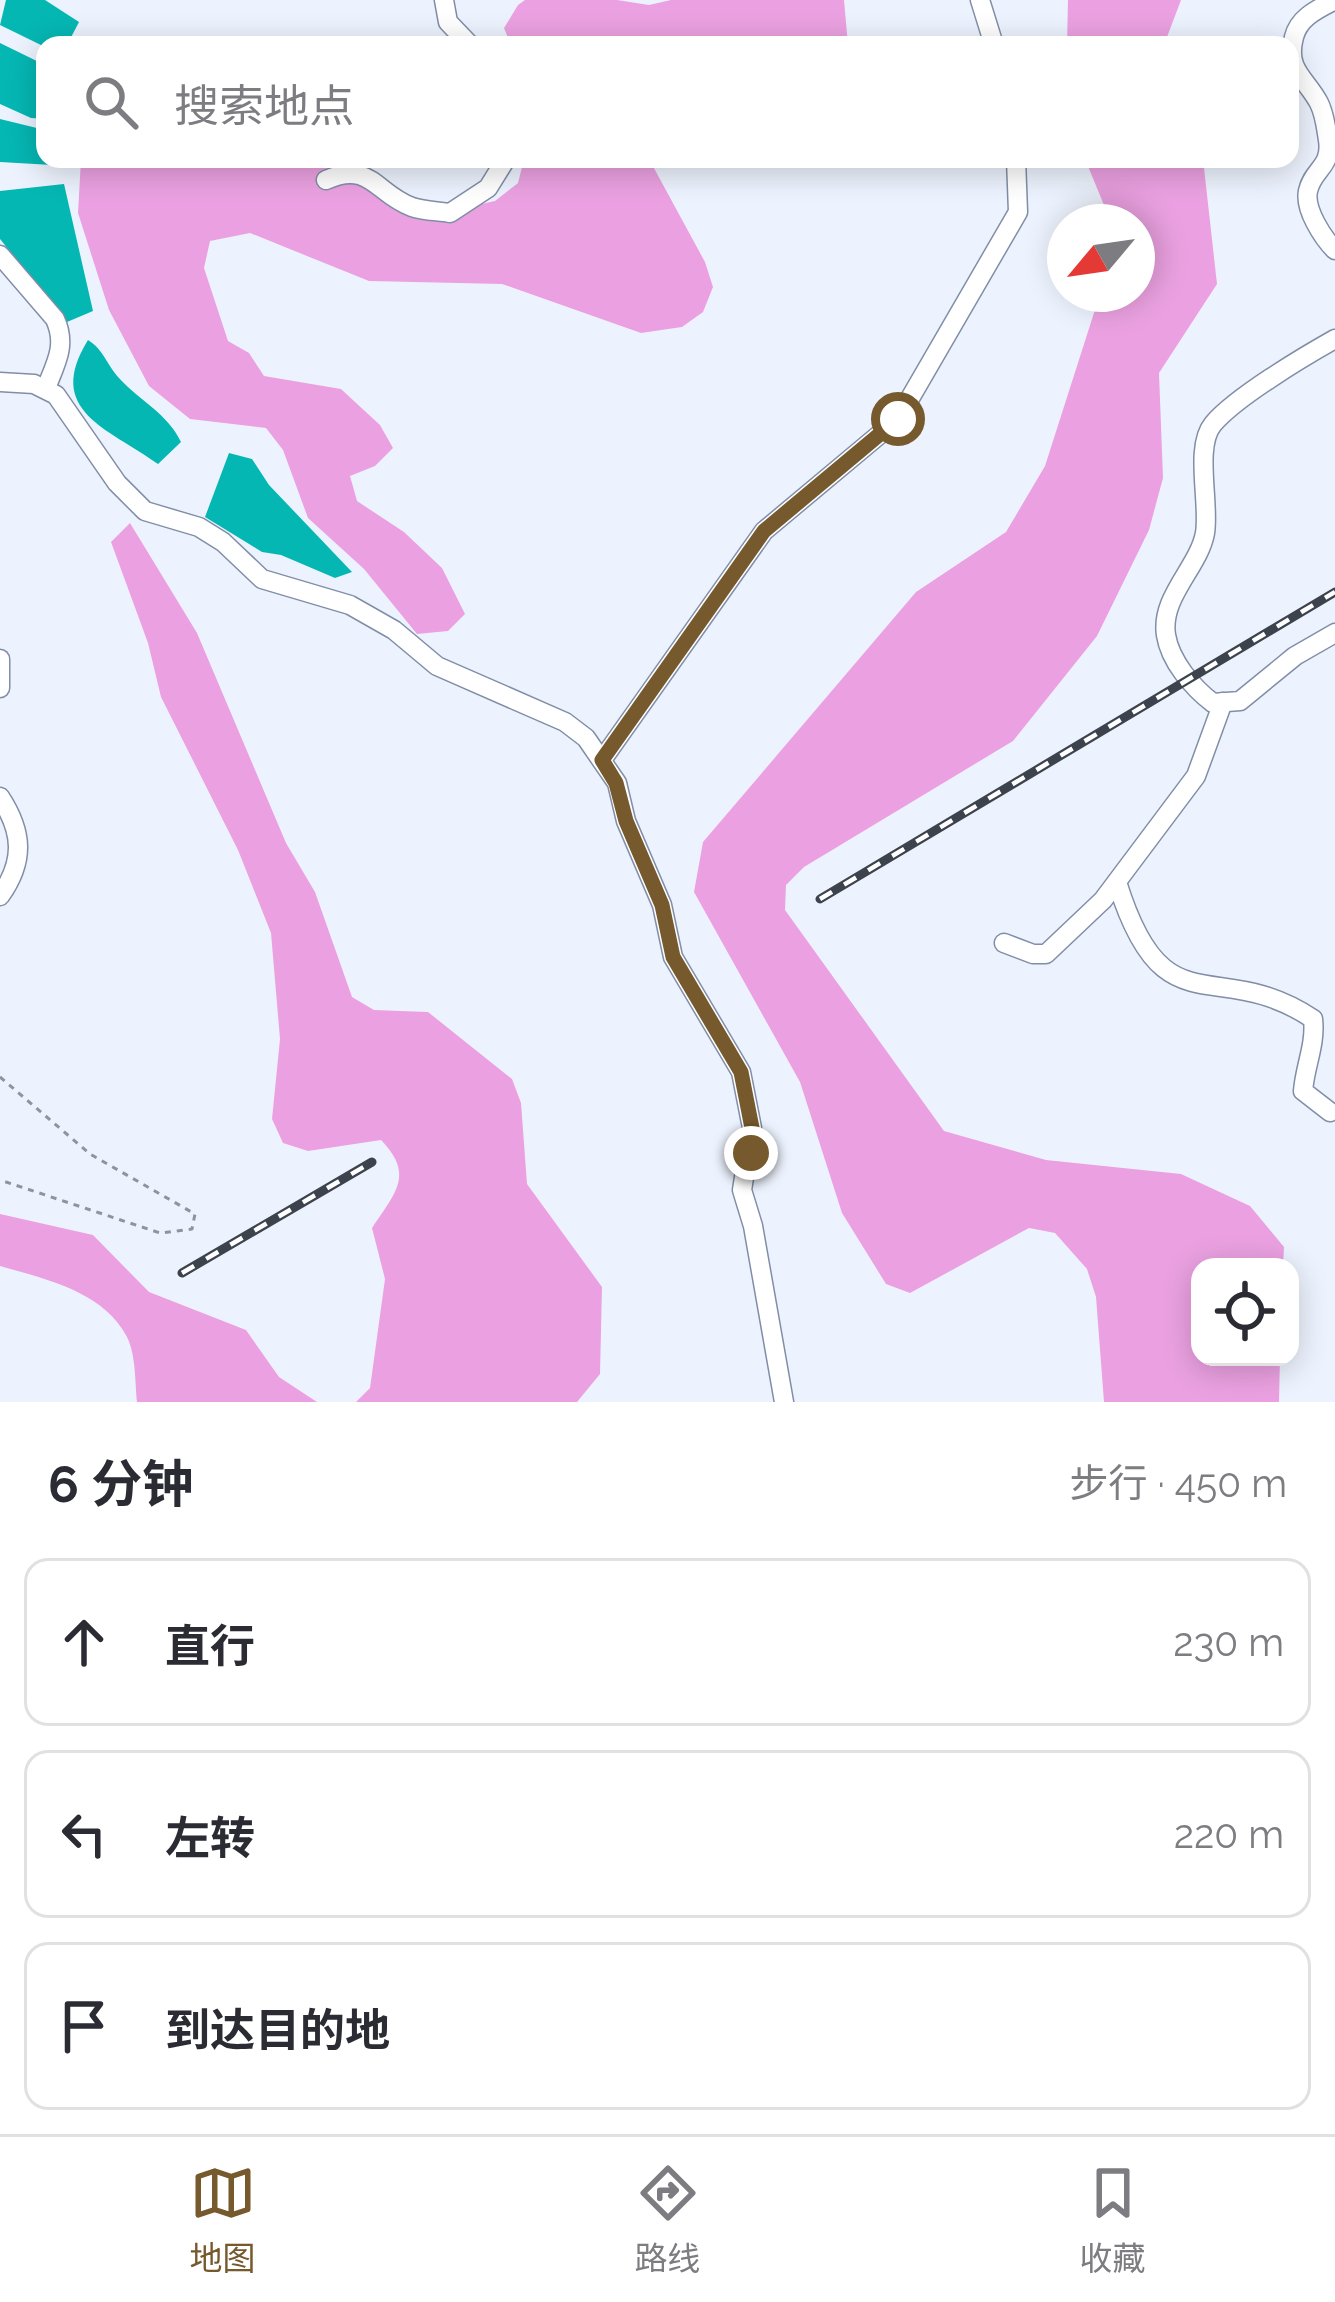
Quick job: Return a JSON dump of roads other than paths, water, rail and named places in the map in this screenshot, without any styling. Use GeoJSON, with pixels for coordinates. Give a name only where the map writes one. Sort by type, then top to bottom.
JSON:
{"type":"FeatureCollection","features":[{"type":"Feature","properties":{"kind":"street"},"geometry":{"type":"LineString","coordinates":[[444,0],[448,22],[461,36]]}},
{"type":"Feature","properties":{"kind":"street"},"geometry":{"type":"LineString","coordinates":[[980,0],[991,36]]}},
{"type":"Feature","properties":{"kind":"street"},"geometry":{"type":"LineString","coordinates":[[1294,36],[1302,21],[1335,0]]}},
{"type":"Feature","properties":{"kind":"street"},"geometry":{"type":"LineString","coordinates":[[1299,79],[1323,110],[1330,154],[1307,192],[1309,206],[1335,250]]}},
{"type":"Feature","properties":{"kind":"street"},"geometry":{"type":"LineString","coordinates":[[326,181],[339,174],[362,174],[411,207],[450,213],[488,188],[500,168]]}},
{"type":"Feature","properties":{"kind":"street"},"geometry":{"type":"LineString","coordinates":[[602,760],[764,531],[898,419],[1018,212],[1016,168]]}},
{"type":"Feature","properties":{"kind":"street"},"geometry":{"type":"LineString","coordinates":[[0,255],[61,332],[63,343],[46,388]]}},
{"type":"Feature","properties":{"kind":"street"},"geometry":{"type":"LineString","coordinates":[[1335,339],[1269,380],[1211,426],[1203,449],[1204,539],[1171,604],[1165,632],[1195,689],[1213,703],[1240,701],[1295,656],[1335,633]]}},
{"type":"Feature","properties":{"kind":"street"},"geometry":{"type":"LineString","coordinates":[[0,382],[46,388],[64,405],[117,483],[145,512],[199,527],[262,578],[350,605],[394,630],[437,666],[565,722],[586,738],[616,783],[626,821],[662,905],[673,957],[741,1072],[752,1128],[742,1190],[753,1226],[784,1402]]}},
{"type":"Feature","properties":{"kind":"street"},"geometry":{"type":"LineString","coordinates":[[0,659],[0,688]]}},
{"type":"Feature","properties":{"kind":"street"},"geometry":{"type":"LineString","coordinates":[[1004,944],[1046,954],[1117,882],[1196,776],[1223,702]]}},
{"type":"Feature","properties":{"kind":"street"},"geometry":{"type":"LineString","coordinates":[[0,797],[21,849],[0,896]]}},
{"type":"Feature","properties":{"kind":"street"},"geometry":{"type":"LineString","coordinates":[[1117,882],[1129,920],[1165,974],[1192,985],[1285,1000],[1313,1019],[1315,1037],[1305,1065],[1303,1091],[1330,1112]]}},
{"type":"Feature","properties":{"kind":"railway"},"geometry":{"type":"LineString","coordinates":[[820,899],[1335,592]]}},
{"type":"Feature","properties":{"kind":"railway"},"geometry":{"type":"LineString","coordinates":[[182,1273],[372,1162]]}}]}
